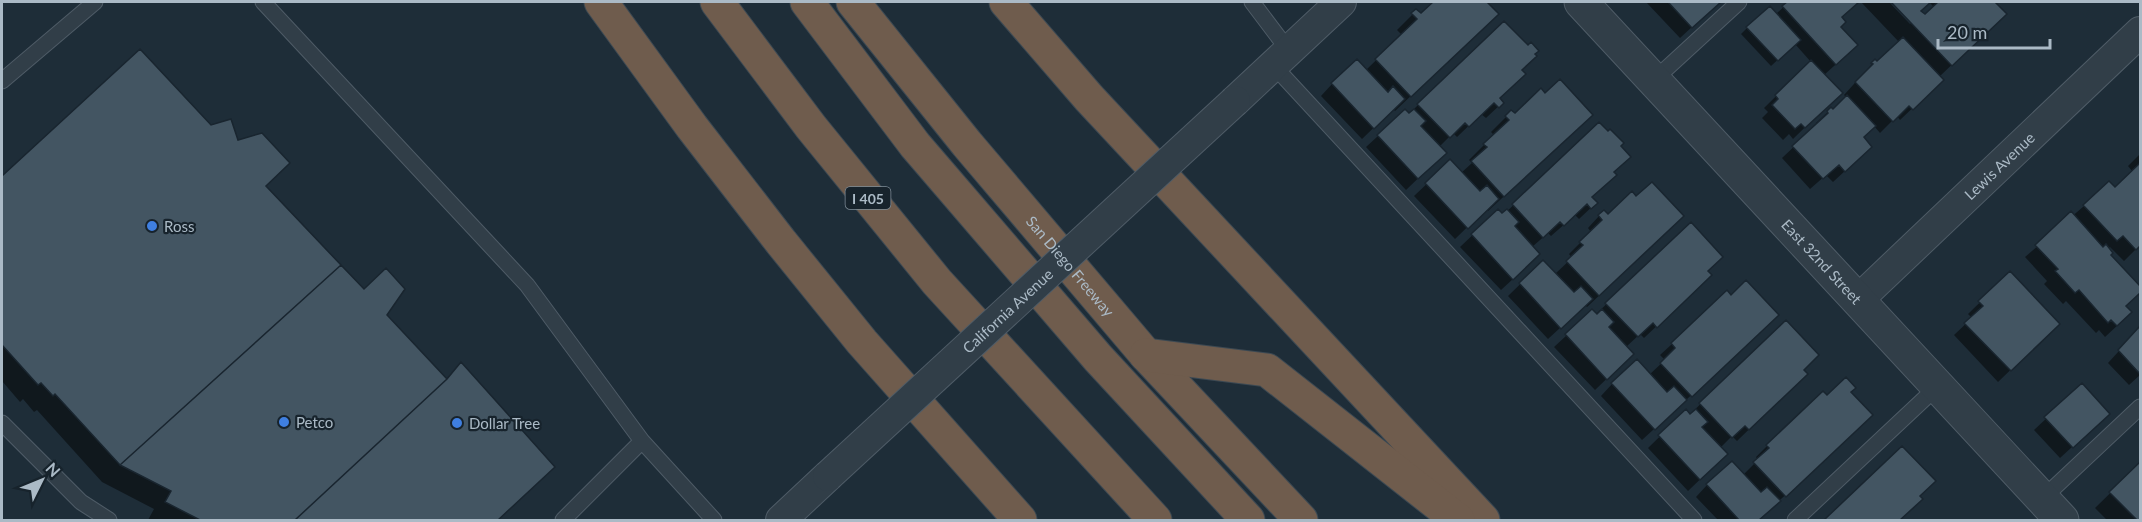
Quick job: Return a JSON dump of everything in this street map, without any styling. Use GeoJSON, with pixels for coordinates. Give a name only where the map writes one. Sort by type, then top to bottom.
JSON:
{"type":"FeatureCollection","features":[{"type":"Feature","properties":{"kind":"highway","name":"I 405"},"geometry":{"type":"LineString","coordinates":[[717,2],[811,127],[937,282],[1155,520]]}},
{"type":"Feature","properties":{"kind":"highway"},"geometry":{"type":"LineString","coordinates":[[807,2],[915,145],[1098,358],[1248,520]]}},
{"type":"Feature","properties":{"kind":"highway","name":"San Diego Freeway"},"geometry":{"type":"LineString","coordinates":[[853,2],[967,144],[1146,355],[1301,520]]}},
{"type":"Feature","properties":{"kind":"highway"},"geometry":{"type":"LineString","coordinates":[[1006,2],[1097,106],[1483,520]]}},
{"type":"Feature","properties":{"kind":"highway"},"geometry":{"type":"LineString","coordinates":[[601,3],[692,127],[788,251],[862,342],[1020,520]]}},
{"type":"Feature","properties":{"kind":"highway"},"geometry":{"type":"LineString","coordinates":[[1146,355],[1267,370],[1458,520]]}},
{"type":"Feature","properties":{"kind":"street","name":"California Avenue"},"geometry":{"type":"LineString","coordinates":[[781,520],[1341,2]]}},
{"type":"Feature","properties":{"kind":"street","name":"East 32nd Street"},"geometry":{"type":"LineString","coordinates":[[1581,2],[2052,510]]}},
{"type":"Feature","properties":{"kind":"street","name":"Lewis Avenue"},"geometry":{"type":"LineString","coordinates":[[1858,300],[2140,32]]}},
{"type":"Feature","properties":{"kind":"lane"},"geometry":{"type":"LineString","coordinates":[[2,81],[94,2]]}},
{"type":"Feature","properties":{"kind":"lane"},"geometry":{"type":"LineString","coordinates":[[262,2],[527,285],[642,441],[714,520]]}},
{"type":"Feature","properties":{"kind":"lane"},"geometry":{"type":"LineString","coordinates":[[1252,2],[1281,58],[1694,520]]}},
{"type":"Feature","properties":{"kind":"lane"},"geometry":{"type":"LineString","coordinates":[[1654,80],[1738,2]]}},
{"type":"Feature","properties":{"kind":"lane"},"geometry":{"type":"LineString","coordinates":[[1795,520],[1938,386]]}},
{"type":"Feature","properties":{"kind":"lane"},"geometry":{"type":"LineString","coordinates":[[2052,510],[2140,407]]}},
{"type":"Feature","properties":{"kind":"lane"},"geometry":{"type":"LineString","coordinates":[[2,423],[81,502],[109,520]]}},
{"type":"Feature","properties":{"kind":"lane"},"geometry":{"type":"LineString","coordinates":[[563,520],[642,441]]}},
{"type":"Feature","properties":{"kind":"building"},"geometry":{"type":"Polygon","coordinates":[[[1433,2],[1487,2],[1499,14],[1411,97],[1375,59],[1417,19],[1411,13],[1416,9],[1421,13],[1433,2]]]}},
{"type":"Feature","properties":{"kind":"building"},"geometry":{"type":"Polygon","coordinates":[[[1668,2],[1721,2],[1692,28],[1668,2]]]}},
{"type":"Feature","properties":{"kind":"building"},"geometry":{"type":"Polygon","coordinates":[[[1787,2],[1859,2],[1842,17],[1846,22],[1841,27],[1858,45],[1836,65],[1782,6],[1787,2]]]}},
{"type":"Feature","properties":{"kind":"building"},"geometry":{"type":"Polygon","coordinates":[[[1891,2],[1931,2],[1921,11],[1925,14],[1938,2],[1995,2],[2007,14],[1952,66],[1891,2]]]}},
{"type":"Feature","properties":{"kind":"building"},"geometry":{"type":"Polygon","coordinates":[[[1770,6],[1801,40],[1778,61],[1746,27],[1770,6]]]}},
{"type":"Feature","properties":{"kind":"building"},"geometry":{"type":"Polygon","coordinates":[[[1504,21],[1528,45],[1531,42],[1539,51],[1535,54],[1537,56],[1522,70],[1526,74],[1500,98],[1504,103],[1499,108],[1494,103],[1469,127],[1465,123],[1450,138],[1417,104],[1504,21]]]}},
{"type":"Feature","properties":{"kind":"building"},"geometry":{"type":"Polygon","coordinates":[[[1903,37],[1944,80],[1913,110],[1909,106],[1893,122],[1855,82],[1875,59],[1877,61],[1903,37]]]}},
{"type":"Feature","properties":{"kind":"building","name":"Ross"},"geometry":{"type":"Polygon","coordinates":[[[140,49],[211,125],[231,119],[238,140],[262,133],[290,163],[266,186],[341,265],[120,465],[55,394],[53,396],[41,383],[38,385],[2,345],[2,176],[140,49]]]}},
{"type":"Feature","properties":{"kind":"building"},"geometry":{"type":"Polygon","coordinates":[[[1357,59],[1388,92],[1393,86],[1405,99],[1374,129],[1331,83],[1357,59]]]}},
{"type":"Feature","properties":{"kind":"building"},"geometry":{"type":"Polygon","coordinates":[[[1811,60],[1843,93],[1805,128],[1801,124],[1795,129],[1772,105],[1778,99],[1775,95],[1811,60]]]}},
{"type":"Feature","properties":{"kind":"building"},"geometry":{"type":"Polygon","coordinates":[[[1560,79],[1593,115],[1504,197],[1471,161],[1487,147],[1483,144],[1509,120],[1505,116],[1511,110],[1515,113],[1541,88],[1545,93],[1560,79]]]}},
{"type":"Feature","properties":{"kind":"building"},"geometry":{"type":"Polygon","coordinates":[[[1847,95],[1876,126],[1864,137],[1872,147],[1845,172],[1839,165],[1823,179],[1792,146],[1828,113],[1831,107],[1833,109],[1847,95]]]}},
{"type":"Feature","properties":{"kind":"building"},"geometry":{"type":"Polygon","coordinates":[[[1405,109],[1409,113],[1414,109],[1426,121],[1421,126],[1447,153],[1418,179],[1377,135],[1405,109]]]}},
{"type":"Feature","properties":{"kind":"building"},"geometry":{"type":"Polygon","coordinates":[[[1599,122],[1624,143],[1621,146],[1631,157],[1614,172],[1617,175],[1592,197],[1598,203],[1591,209],[1587,204],[1564,226],[1560,222],[1543,238],[1512,204],[1599,122]]]}},
{"type":"Feature","properties":{"kind":"building"},"geometry":{"type":"Polygon","coordinates":[[[1450,159],[1480,191],[1487,185],[1499,199],[1468,229],[1425,183],[1450,159]]]}},
{"type":"Feature","properties":{"kind":"building"},"geometry":{"type":"Polygon","coordinates":[[[2140,163],[2140,246],[2136,250],[2123,236],[2117,241],[2083,205],[2109,181],[2115,187],[2140,163]]]}},
{"type":"Feature","properties":{"kind":"building"},"geometry":{"type":"Polygon","coordinates":[[[1652,182],[1684,216],[1599,296],[1566,261],[1583,245],[1579,242],[1602,220],[1598,215],[1604,210],[1608,214],[1632,191],[1636,196],[1652,182]]]}},
{"type":"Feature","properties":{"kind":"building"},"geometry":{"type":"Polygon","coordinates":[[[1498,209],[1502,213],[1507,209],[1519,222],[1515,226],[1540,254],[1513,280],[1471,234],[1498,209]]]}},
{"type":"Feature","properties":{"kind":"building"},"geometry":{"type":"Polygon","coordinates":[[[2071,211],[2103,247],[2106,244],[2113,253],[2111,255],[2140,286],[2140,293],[2126,306],[2132,312],[2117,326],[2111,320],[2108,323],[2079,290],[2075,293],[2055,271],[2058,269],[2035,245],[2071,211]]]}},
{"type":"Feature","properties":{"kind":"building"},"geometry":{"type":"Polygon","coordinates":[[[1691,222],[1723,257],[1708,271],[1712,275],[1657,328],[1653,323],[1638,337],[1605,303],[1691,222]]]}},
{"type":"Feature","properties":{"kind":"building"},"geometry":{"type":"Polygon","coordinates":[[[1543,260],[1574,292],[1581,286],[1593,299],[1561,329],[1519,283],[1543,260]]]}},
{"type":"Feature","properties":{"kind":"building","name":"Petco"},"geometry":{"type":"Polygon","coordinates":[[[341,265],[364,289],[386,268],[405,289],[387,315],[447,379],[295,520],[200,520],[165,502],[171,491],[120,465],[341,265]]]}},
{"type":"Feature","properties":{"kind":"building"},"geometry":{"type":"Polygon","coordinates":[[[2010,271],[2060,324],[2011,371],[1964,323],[1983,306],[1978,301],[2010,271]]]}},
{"type":"Feature","properties":{"kind":"building"},"geometry":{"type":"Polygon","coordinates":[[[1746,280],[1779,315],[1692,397],[1660,363],[1675,348],[1671,343],[1727,290],[1731,295],[1746,280]]]}},
{"type":"Feature","properties":{"kind":"building"},"geometry":{"type":"Polygon","coordinates":[[[1592,309],[1597,314],[1602,309],[1614,322],[1609,327],[1634,354],[1607,380],[1565,334],[1592,309]]]}},
{"type":"Feature","properties":{"kind":"building"},"geometry":{"type":"Polygon","coordinates":[[[1786,320],[1819,355],[1804,370],[1808,374],[1749,430],[1745,426],[1732,438],[1699,403],[1786,320]]]}},
{"type":"Feature","properties":{"kind":"building"},"geometry":{"type":"Polygon","coordinates":[[[2140,326],[2140,374],[2118,350],[2140,326]]]}},
{"type":"Feature","properties":{"kind":"building"},"geometry":{"type":"Polygon","coordinates":[[[1637,359],[1667,392],[1674,386],[1687,400],[1655,430],[1611,383],[1637,359]]]}},
{"type":"Feature","properties":{"kind":"building","name":"Dollar Tree"},"geometry":{"type":"Polygon","coordinates":[[[461,362],[555,467],[498,520],[295,520],[447,379],[461,362]]]}},
{"type":"Feature","properties":{"kind":"building"},"geometry":{"type":"Polygon","coordinates":[[[1846,377],[1856,388],[1851,392],[1873,415],[1786,497],[1753,462],[1769,448],[1766,445],[1823,391],[1827,395],[1846,377]]]}},
{"type":"Feature","properties":{"kind":"building"},"geometry":{"type":"Polygon","coordinates":[[[2082,383],[2110,414],[2073,448],[2044,417],[2082,383]]]}},
{"type":"Feature","properties":{"kind":"building"},"geometry":{"type":"Polygon","coordinates":[[[1686,409],[1690,414],[1696,409],[1708,422],[1702,427],[1728,454],[1700,480],[1658,435],[1686,409]]]}},
{"type":"Feature","properties":{"kind":"building"},"geometry":{"type":"Polygon","coordinates":[[[1902,446],[1936,481],[1920,496],[1923,499],[1900,520],[1824,520],[1902,446]]]}},
{"type":"Feature","properties":{"kind":"building"},"geometry":{"type":"Polygon","coordinates":[[[1732,461],[1761,492],[1767,487],[1781,501],[1759,520],[1739,520],[1706,484],[1732,461]]]}},
{"type":"Feature","properties":{"kind":"building"},"geometry":{"type":"Polygon","coordinates":[[[2140,462],[2140,520],[2137,520],[2109,492],[2140,462]]]}},
{"type":"Feature","properties":{"kind":"place","name":"Ross"},"geometry":{"type":"Point","coordinates":[152,226]}},
{"type":"Feature","properties":{"kind":"place","name":"Petco"},"geometry":{"type":"Point","coordinates":[284,422]}},
{"type":"Feature","properties":{"kind":"place","name":"Dollar Tree"},"geometry":{"type":"Point","coordinates":[457,423]}}]}
